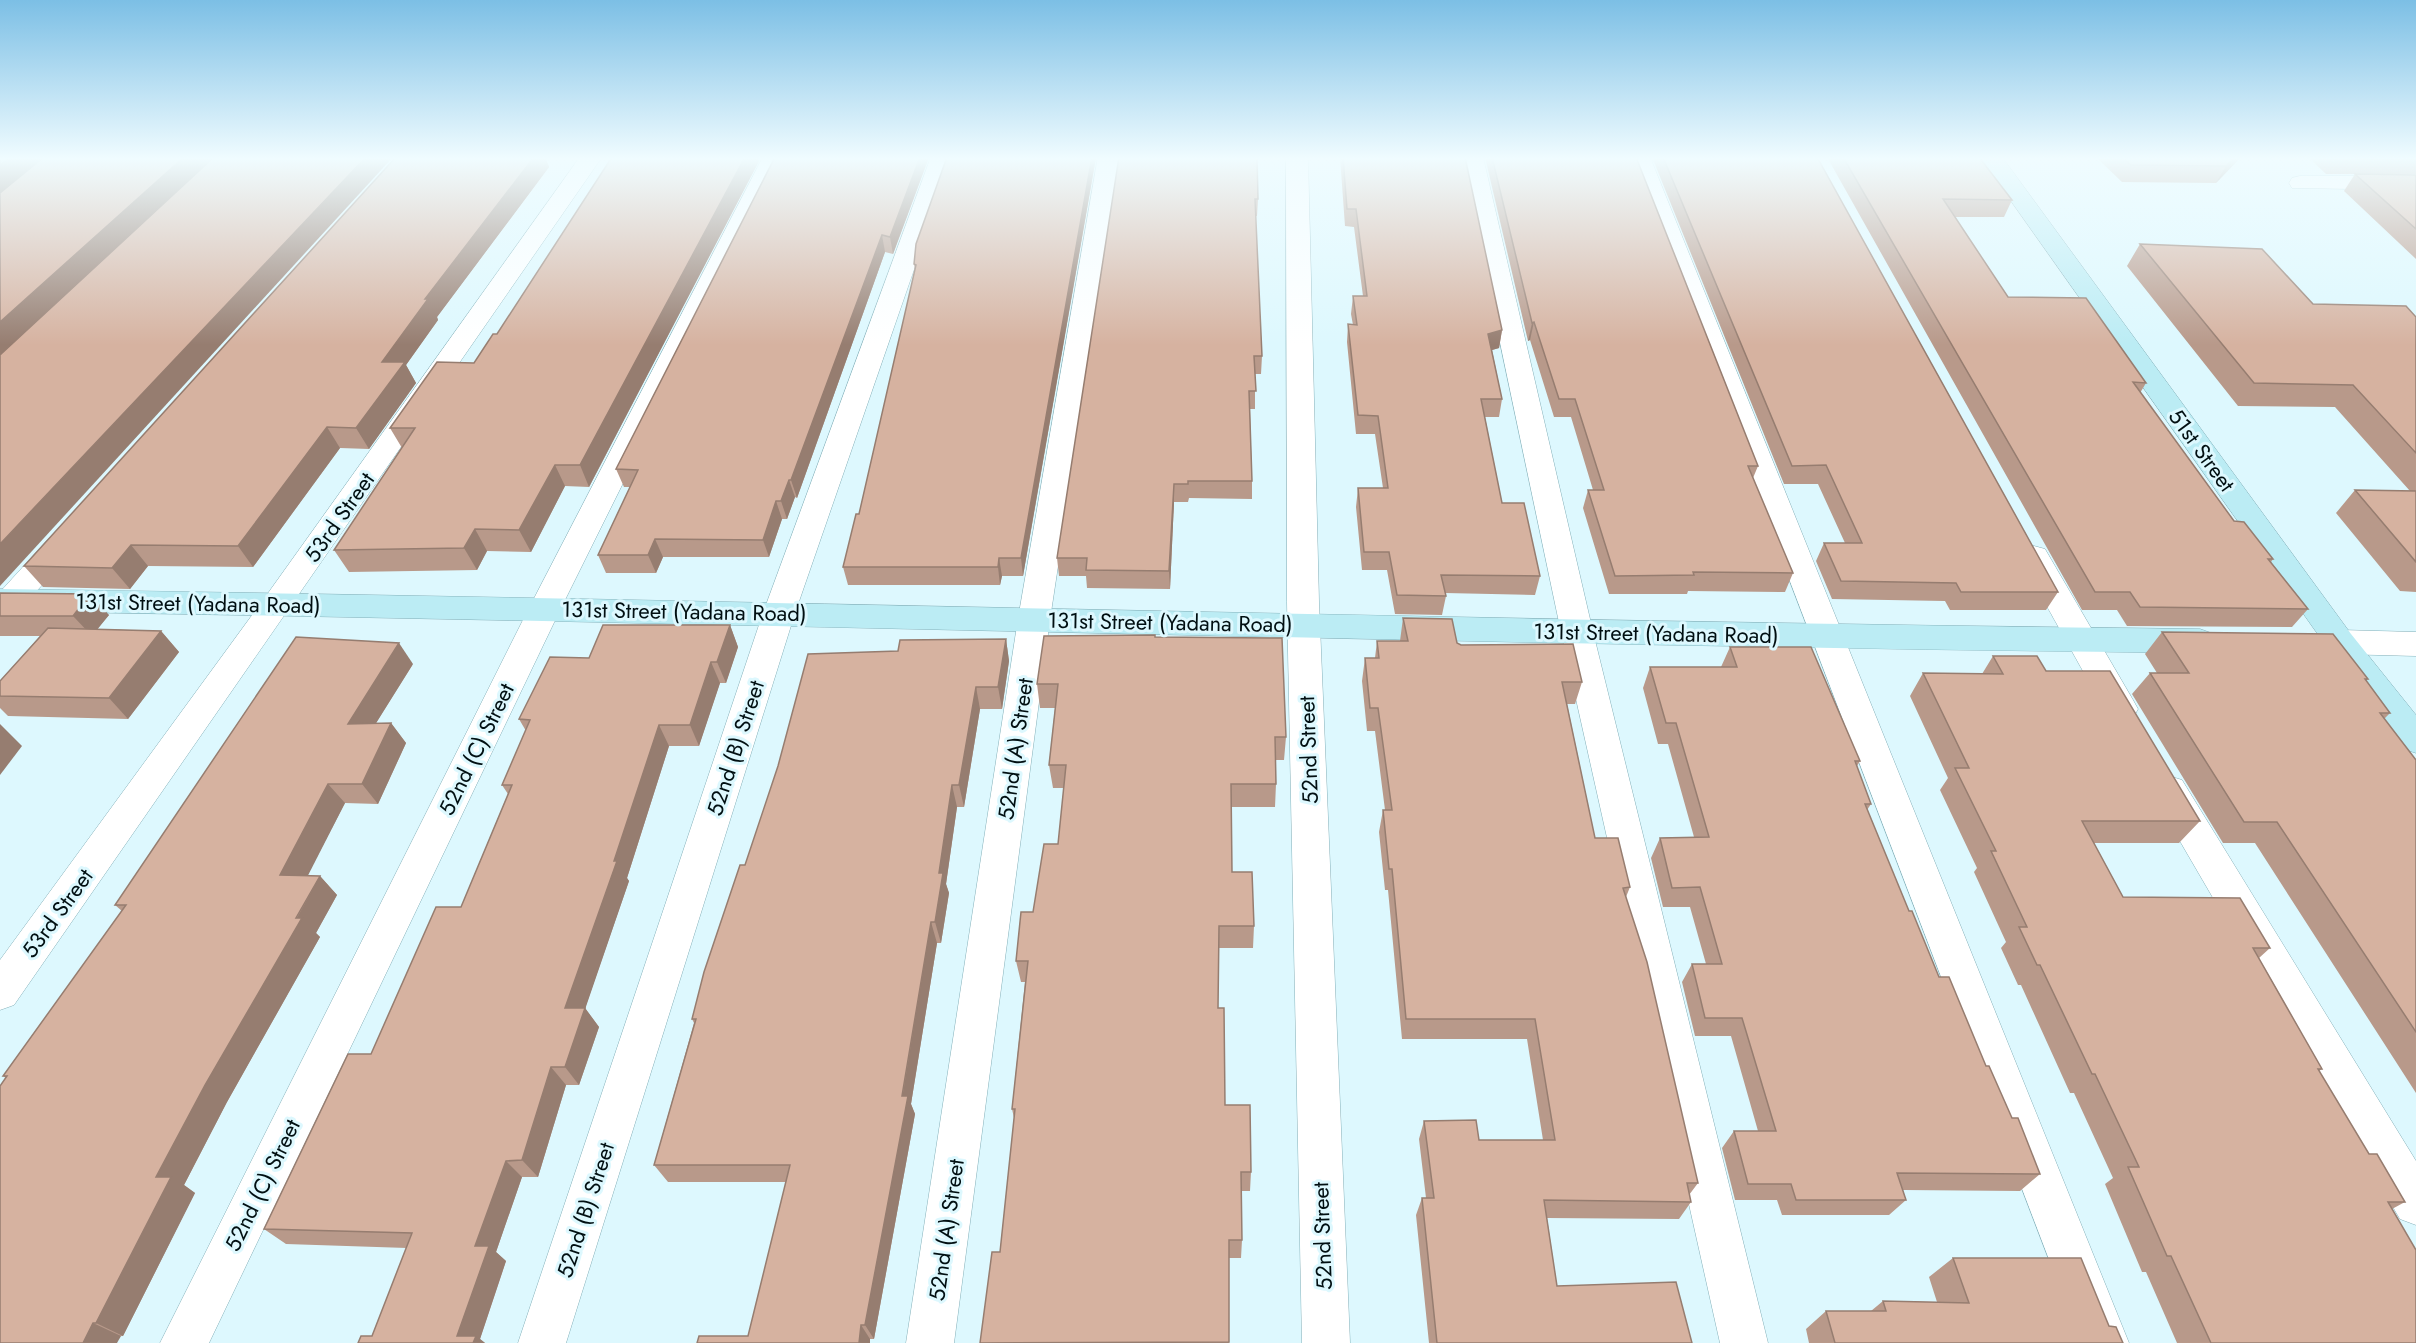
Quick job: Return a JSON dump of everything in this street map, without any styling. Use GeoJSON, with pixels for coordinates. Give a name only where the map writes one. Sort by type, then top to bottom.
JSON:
{"type":"FeatureCollection","features":[{"type":"Feature","properties":{"kind":"street","name":"53rd Street"},"geometry":{"type":"LineString","coordinates":[[0,992],[278,604],[547,220]]}},
{"type":"Feature","properties":{"kind":"street","name":"52nd (C) Street"},"geometry":{"type":"LineString","coordinates":[[184,1343],[545,608],[742,220]]}},
{"type":"Feature","properties":{"kind":"street","name":"52nd (B) Street"},"geometry":{"type":"LineString","coordinates":[[542,1343],[779,613],[920,220]]}},
{"type":"Feature","properties":{"kind":"street","name":"52nd (A) Street"},"geometry":{"type":"LineString","coordinates":[[930,1343],[1034,619],[1099,220]]}},
{"type":"Feature","properties":{"kind":"street","name":"52nd Street"},"geometry":{"type":"LineString","coordinates":[[1298,220],[1305,625],[1326,1343]]}},
{"type":"Feature","properties":{"kind":"street"},"geometry":{"type":"LineString","coordinates":[[1486,220],[1577,632],[1744,1343]]}},
{"type":"Feature","properties":{"kind":"street"},"geometry":{"type":"LineString","coordinates":[[1664,220],[2105,1343]]}},
{"type":"Feature","properties":{"kind":"street","name":"51st Street"},"geometry":{"type":"LineString","coordinates":[[2036,220],[2340,642],[2416,740]]}},
{"type":"Feature","properties":{"kind":"street"},"geometry":{"type":"LineString","coordinates":[[4,604],[82,520]]}},
{"type":"Feature","properties":{"kind":"street"},"geometry":{"type":"LineString","coordinates":[[2016,524],[2080,640],[2135,732]]}},
{"type":"Feature","properties":{"kind":"street","name":"131st Street (Yadana Road)"},"geometry":{"type":"LineString","coordinates":[[4,604],[278,604],[545,608],[1577,632],[2233,641]]}},
{"type":"Feature","properties":{"kind":"street"},"geometry":{"type":"LineString","coordinates":[[2304,642],[2416,644]]}},
{"type":"Feature","properties":{"kind":"street"},"geometry":{"type":"LineString","coordinates":[[2153,763],[2416,1203]]}},
{"type":"Feature","properties":{"kind":"building"},"geometry":{"type":"Polygon","coordinates":[[[0,220],[114,220],[0,322],[0,220]]]}},
{"type":"Feature","properties":{"kind":"building"},"geometry":{"type":"Polygon","coordinates":[[[146,220],[307,220],[0,544],[0,355],[146,220]]]}},
{"type":"Feature","properties":{"kind":"building"},"geometry":{"type":"Polygon","coordinates":[[[339,220],[486,220],[425,299],[428,299],[382,362],[405,362],[356,428],[327,427],[238,546],[131,545],[112,568],[24,566],[339,220]]]}},
{"type":"Feature","properties":{"kind":"building"},"geometry":{"type":"Polygon","coordinates":[[[571,220],[711,220],[580,465],[555,465],[519,530],[475,529],[464,548],[334,550],[415,428],[390,428],[437,362],[474,363],[493,334],[497,334],[571,220]]]}},
{"type":"Feature","properties":{"kind":"building"},"geometry":{"type":"Polygon","coordinates":[[[743,220],[896,220],[890,237],[882,235],[791,480],[789,480],[781,501],[776,501],[763,540],[655,539],[648,555],[598,555],[638,470],[616,469],[743,220]]]}},
{"type":"Feature","properties":{"kind":"building"},"geometry":{"type":"Polygon","coordinates":[[[925,220],[1081,220],[1021,558],[999,558],[998,567],[843,567],[856,514],[859,514],[916,265],[914,264],[916,244],[925,220]]]}},
{"type":"Feature","properties":{"kind":"building"},"geometry":{"type":"Polygon","coordinates":[[[1109,220],[1256,220],[1262,356],[1254,356],[1256,391],[1249,391],[1252,481],[1188,481],[1188,484],[1174,484],[1169,571],[1086,570],[1087,558],[1057,558],[1109,220]]]}},
{"type":"Feature","properties":{"kind":"building"},"geometry":{"type":"Polygon","coordinates":[[[1357,220],[1478,220],[1502,330],[1488,334],[1502,399],[1481,399],[1502,503],[1524,503],[1540,576],[1441,575],[1446,596],[1397,595],[1389,552],[1364,552],[1358,488],[1388,488],[1378,416],[1358,415],[1348,324],[1357,325],[1353,296],[1367,296],[1357,220]]]}},
{"type":"Feature","properties":{"kind":"building"},"geometry":{"type":"Polygon","coordinates":[[[1507,220],[1661,220],[1758,466],[1748,466],[1793,573],[1693,572],[1694,575],[1615,576],[1588,490],[1604,490],[1575,399],[1559,399],[1534,322],[1532,323],[1507,220]]]}},
{"type":"Feature","properties":{"kind":"building"},"geometry":{"type":"Polygon","coordinates":[[[1689,220],[1852,220],[2058,592],[1961,592],[1956,583],[1841,581],[1824,543],[1862,543],[1826,465],[1792,466],[1689,220]]]}},
{"type":"Feature","properties":{"kind":"building"},"geometry":{"type":"Polygon","coordinates":[[[1879,220],[1957,220],[2008,297],[2086,298],[2146,383],[2133,382],[2234,521],[2244,522],[2273,559],[2268,559],[2308,609],[2140,607],[2130,592],[2095,592],[1879,220]]]}},
{"type":"Feature","properties":{"kind":"building"},"geometry":{"type":"Polygon","coordinates":[[[2406,220],[2416,220],[2416,229],[2406,220]]]}},
{"type":"Feature","properties":{"kind":"building"},"geometry":{"type":"Polygon","coordinates":[[[2140,244],[2262,249],[2313,304],[2406,306],[2416,317],[2416,453],[2353,385],[2254,383],[2140,244]]]}},
{"type":"Feature","properties":{"kind":"building"},"geometry":{"type":"Polygon","coordinates":[[[2355,490],[2416,491],[2416,562],[2355,490]]]}},
{"type":"Feature","properties":{"kind":"building"},"geometry":{"type":"Polygon","coordinates":[[[0,593],[90,594],[73,616],[0,616],[0,593]]]}},
{"type":"Feature","properties":{"kind":"building"},"geometry":{"type":"Polygon","coordinates":[[[1403,618],[1452,619],[1457,643],[1461,645],[1573,644],[1582,682],[1562,682],[1595,838],[1618,838],[1630,887],[1623,888],[1647,962],[1698,1183],[1687,1183],[1691,1202],[1544,1200],[1557,1286],[1676,1282],[1692,1343],[1437,1343],[1422,1198],[1434,1198],[1424,1121],[1476,1120],[1479,1140],[1555,1140],[1535,1019],[1406,1019],[1392,869],[1389,869],[1383,810],[1392,810],[1378,708],[1370,708],[1365,658],[1379,658],[1377,641],[1408,641],[1403,618]]]}},
{"type":"Feature","properties":{"kind":"building"},"geometry":{"type":"Polygon","coordinates":[[[603,625],[730,625],[717,662],[711,662],[690,725],[659,725],[614,861],[617,861],[565,1008],[585,1008],[565,1067],[551,1067],[522,1160],[506,1161],[475,1246],[489,1246],[457,1336],[476,1336],[473,1343],[358,1343],[361,1336],[372,1336],[412,1233],[264,1229],[348,1054],[371,1054],[436,907],[461,907],[512,785],[502,785],[530,720],[519,719],[550,657],[589,658],[603,625]]]}},
{"type":"Feature","properties":{"kind":"building"},"geometry":{"type":"Polygon","coordinates":[[[48,628],[161,631],[109,698],[0,696],[0,681],[48,628]]]}},
{"type":"Feature","properties":{"kind":"building"},"geometry":{"type":"Polygon","coordinates":[[[2162,632],[2333,634],[2368,679],[2365,679],[2390,713],[2380,713],[2416,760],[2416,1032],[2277,822],[2244,822],[2150,673],[2189,673],[2162,632]]]}},
{"type":"Feature","properties":{"kind":"building"},"geometry":{"type":"Polygon","coordinates":[[[1155,635],[1155,637],[1282,638],[1286,737],[1275,737],[1276,784],[1231,784],[1232,872],[1252,872],[1254,926],[1219,926],[1218,1008],[1224,1008],[1225,1105],[1250,1105],[1251,1172],[1241,1172],[1242,1240],[1229,1240],[1229,1342],[980,1343],[992,1252],[1000,1252],[1015,1109],[1012,1109],[1028,961],[1016,961],[1021,912],[1033,912],[1044,844],[1058,844],[1066,765],[1049,765],[1058,684],[1037,684],[1044,636],[1155,635]]]}},
{"type":"Feature","properties":{"kind":"building"},"geometry":{"type":"Polygon","coordinates":[[[296,637],[399,643],[348,724],[391,723],[362,784],[328,784],[280,875],[320,876],[296,918],[302,918],[205,1085],[156,1177],[171,1177],[96,1323],[93,1323],[83,1343],[0,1343],[0,1086],[7,1076],[3,1076],[126,905],[115,905],[296,637]]]}},
{"type":"Feature","properties":{"kind":"building"},"geometry":{"type":"Polygon","coordinates":[[[1006,639],[998,687],[976,687],[959,785],[952,785],[939,873],[943,873],[935,922],[931,922],[902,1096],[908,1096],[865,1325],[861,1325],[859,1343],[697,1343],[699,1336],[748,1336],[790,1165],[654,1165],[696,1019],[692,1019],[704,972],[740,865],[745,865],[778,766],[808,654],[898,651],[900,640],[1006,639]]]}},
{"type":"Feature","properties":{"kind":"building"},"geometry":{"type":"Polygon","coordinates":[[[1730,647],[1811,647],[1860,761],[1855,761],[1871,804],[1865,804],[1909,911],[1912,911],[1939,977],[1949,977],[1986,1066],[1989,1066],[2012,1118],[2018,1118],[2040,1174],[1897,1173],[1906,1200],[1796,1200],[1791,1184],[1748,1184],[1734,1131],[1776,1131],[1742,1018],[1705,1018],[1692,964],[1722,964],[1700,887],[1672,888],[1660,838],[1709,837],[1676,723],[1666,723],[1650,667],[1737,667],[1730,647]]]}},
{"type":"Feature","properties":{"kind":"building"},"geometry":{"type":"Polygon","coordinates":[[[1993,656],[2037,656],[2046,671],[2110,671],[2200,821],[2082,821],[2123,897],[2240,898],[2270,948],[2253,948],[2322,1069],[2318,1069],[2369,1154],[2377,1154],[2405,1202],[2388,1202],[2416,1250],[2416,1343],[2211,1343],[2171,1256],[2167,1256],[2128,1167],[2139,1167],[2095,1074],[2092,1074],[2040,965],[2037,965],[2019,927],[2027,927],[1991,851],[1996,851],[1955,768],[1969,768],[1923,673],[2003,674],[1993,656]]]}},
{"type":"Feature","properties":{"kind":"building"},"geometry":{"type":"Polygon","coordinates":[[[1953,1258],[2081,1258],[2109,1326],[2116,1327],[2123,1343],[1835,1343],[1826,1311],[1886,1311],[1883,1301],[1969,1303],[1953,1258]]]}}]}
